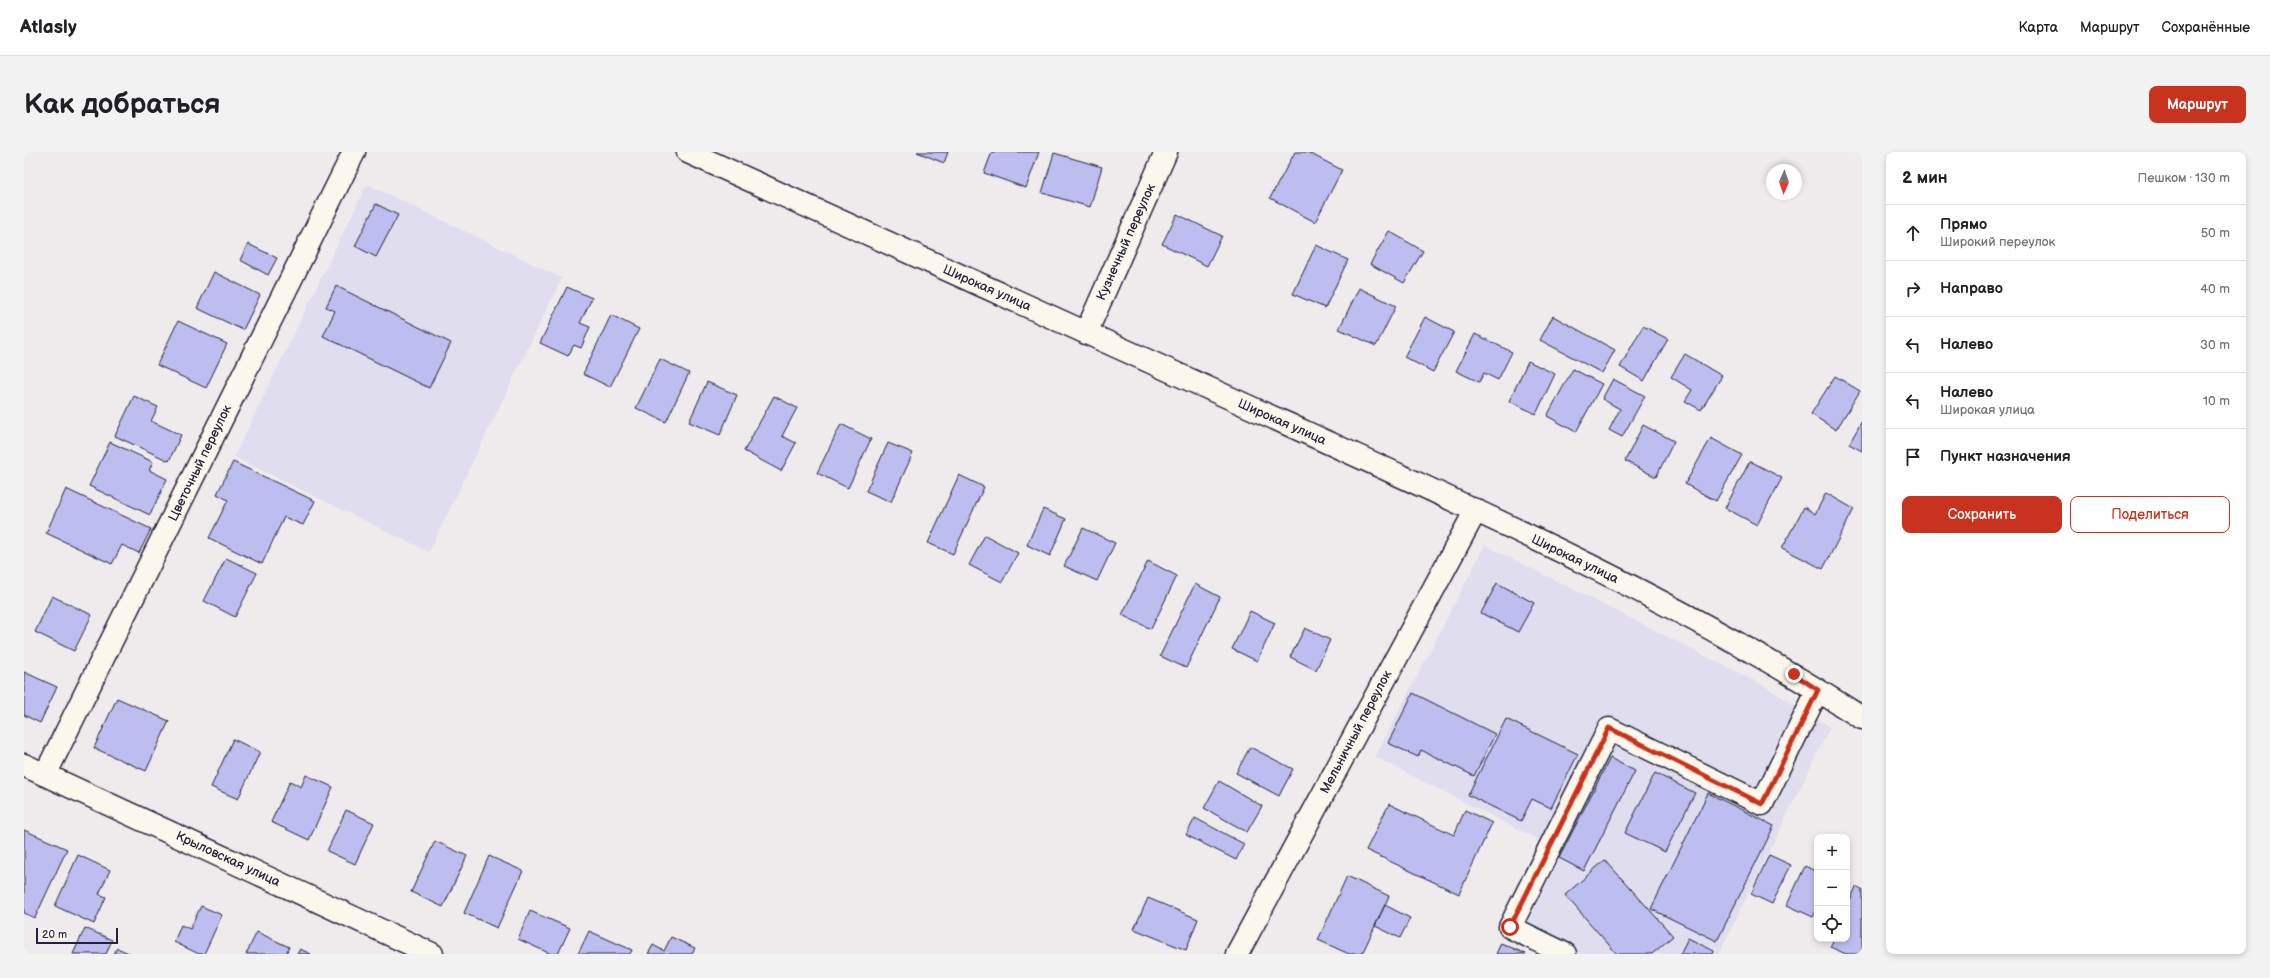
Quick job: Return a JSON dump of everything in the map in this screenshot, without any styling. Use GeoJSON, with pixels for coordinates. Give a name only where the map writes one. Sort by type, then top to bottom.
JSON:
{"type":"FeatureCollection","features":[{"type":"Feature","properties":{"kind":"street","name":"Цветочный переулок"},"geometry":{"type":"LineString","coordinates":[[45,774],[354,152]]}},
{"type":"Feature","properties":{"kind":"street","name":"Широкая улица"},"geometry":{"type":"LineString","coordinates":[[688,152],[1476,510],[1636,589],[1794,674],[1862,718]]}},
{"type":"Feature","properties":{"kind":"street","name":"Кузнечный переулок"},"geometry":{"type":"LineString","coordinates":[[1086,333],[1166,152]]}},
{"type":"Feature","properties":{"kind":"street","name":"Мельничный переулок"},"geometry":{"type":"LineString","coordinates":[[1237,954],[1476,510]]}},
{"type":"Feature","properties":{"kind":"street"},"geometry":{"type":"LineString","coordinates":[[1565,954],[1510,927],[1609,728],[1762,804],[1818,690]]}},
{"type":"Feature","properties":{"kind":"street","name":"Крыловская улица"},"geometry":{"type":"LineString","coordinates":[[24,765],[432,954]]}},
{"type":"Feature","properties":{"kind":"shaded area"},"geometry":{"type":"Polygon","coordinates":[[[367,184],[562,278],[429,552],[234,457],[367,184]]]}},
{"type":"Feature","properties":{"kind":"shaded area"},"geometry":{"type":"Polygon","coordinates":[[[1485,545],[1763,685],[1830,727],[1719,954],[1579,954],[1501,915],[1539,840],[1375,757],[1485,545]]]}},
{"type":"Feature","properties":{"kind":"building"},"geometry":{"type":"Polygon","coordinates":[[[917,152],[948,152],[944,163],[917,152]]]}},
{"type":"Feature","properties":{"kind":"building"},"geometry":{"type":"Polygon","coordinates":[[[992,152],[1039,152],[1026,188],[984,173],[992,152]]]}},
{"type":"Feature","properties":{"kind":"building"},"geometry":{"type":"Polygon","coordinates":[[[1295,152],[1307,152],[1342,170],[1315,222],[1270,198],[1295,152]]]}},
{"type":"Feature","properties":{"kind":"building"},"geometry":{"type":"Polygon","coordinates":[[[1054,153],[1102,167],[1090,207],[1042,193],[1054,153]]]}},
{"type":"Feature","properties":{"kind":"building"},"geometry":{"type":"Polygon","coordinates":[[[376,204],[398,215],[376,257],[355,246],[376,204]]]}},
{"type":"Feature","properties":{"kind":"building"},"geometry":{"type":"Polygon","coordinates":[[[1177,214],[1222,236],[1207,266],[1162,244],[1177,214]]]}},
{"type":"Feature","properties":{"kind":"building"},"geometry":{"type":"Polygon","coordinates":[[[1389,231],[1423,251],[1404,283],[1370,264],[1389,231]]]}},
{"type":"Feature","properties":{"kind":"building"},"geometry":{"type":"Polygon","coordinates":[[[248,244],[277,258],[268,275],[240,260],[248,244]]]}},
{"type":"Feature","properties":{"kind":"building"},"geometry":{"type":"Polygon","coordinates":[[[1316,245],[1348,260],[1325,308],[1293,294],[1316,245]]]}},
{"type":"Feature","properties":{"kind":"building"},"geometry":{"type":"Polygon","coordinates":[[[214,272],[260,295],[243,330],[197,308],[214,272]]]}},
{"type":"Feature","properties":{"kind":"building"},"geometry":{"type":"Polygon","coordinates":[[[336,286],[451,343],[429,388],[323,336],[335,311],[326,307],[336,286]]]}},
{"type":"Feature","properties":{"kind":"building"},"geometry":{"type":"Polygon","coordinates":[[[567,287],[592,298],[580,323],[590,327],[581,348],[574,345],[568,356],[540,343],[567,287]]]}},
{"type":"Feature","properties":{"kind":"building"},"geometry":{"type":"Polygon","coordinates":[[[1359,288],[1396,306],[1376,346],[1339,329],[1359,288]]]}},
{"type":"Feature","properties":{"kind":"building"},"geometry":{"type":"Polygon","coordinates":[[[611,315],[639,329],[610,387],[583,374],[611,315]]]}},
{"type":"Feature","properties":{"kind":"building"},"geometry":{"type":"Polygon","coordinates":[[[1553,316],[1615,350],[1602,373],[1540,340],[1553,316]]]}},
{"type":"Feature","properties":{"kind":"building"},"geometry":{"type":"Polygon","coordinates":[[[1425,317],[1454,332],[1433,372],[1404,357],[1425,317]]]}},
{"type":"Feature","properties":{"kind":"building"},"geometry":{"type":"Polygon","coordinates":[[[178,321],[227,344],[206,388],[157,365],[178,321]]]}},
{"type":"Feature","properties":{"kind":"building"},"geometry":{"type":"Polygon","coordinates":[[[1643,326],[1668,339],[1644,381],[1620,367],[1643,326]]]}},
{"type":"Feature","properties":{"kind":"building"},"geometry":{"type":"Polygon","coordinates":[[[1475,334],[1512,352],[1498,380],[1484,373],[1479,382],[1456,371],[1475,334]]]}},
{"type":"Feature","properties":{"kind":"building"},"geometry":{"type":"Polygon","coordinates":[[[1685,354],[1722,376],[1701,410],[1685,401],[1692,390],[1671,377],[1685,354]]]}},
{"type":"Feature","properties":{"kind":"building"},"geometry":{"type":"Polygon","coordinates":[[[660,359],[689,373],[666,422],[636,408],[660,359]]]}},
{"type":"Feature","properties":{"kind":"building"},"geometry":{"type":"Polygon","coordinates":[[[1528,361],[1555,374],[1536,414],[1509,401],[1528,361]]]}},
{"type":"Feature","properties":{"kind":"building"},"geometry":{"type":"Polygon","coordinates":[[[1573,369],[1602,384],[1576,432],[1547,416],[1573,369]]]}},
{"type":"Feature","properties":{"kind":"building"},"geometry":{"type":"Polygon","coordinates":[[[1835,376],[1860,391],[1836,430],[1811,414],[1835,376]]]}},
{"type":"Feature","properties":{"kind":"building"},"geometry":{"type":"Polygon","coordinates":[[[1613,379],[1645,396],[1622,437],[1609,430],[1620,409],[1602,399],[1613,379]]]}},
{"type":"Feature","properties":{"kind":"building"},"geometry":{"type":"Polygon","coordinates":[[[707,382],[737,395],[720,435],[689,422],[707,382]]]}},
{"type":"Feature","properties":{"kind":"building"},"geometry":{"type":"Polygon","coordinates":[[[134,396],[158,407],[151,421],[181,435],[169,461],[115,436],[134,396]]]}},
{"type":"Feature","properties":{"kind":"building"},"geometry":{"type":"Polygon","coordinates":[[[774,396],[797,408],[782,436],[796,443],[781,471],[744,451],[774,396]]]}},
{"type":"Feature","properties":{"kind":"building"},"geometry":{"type":"Polygon","coordinates":[[[1862,421],[1862,451],[1849,444],[1862,421]]]}},
{"type":"Feature","properties":{"kind":"building"},"geometry":{"type":"Polygon","coordinates":[[[841,424],[871,439],[848,488],[817,473],[841,424]]]}},
{"type":"Feature","properties":{"kind":"building"},"geometry":{"type":"Polygon","coordinates":[[[1643,425],[1674,441],[1656,477],[1625,461],[1643,425]]]}},
{"type":"Feature","properties":{"kind":"building"},"geometry":{"type":"Polygon","coordinates":[[[1711,438],[1742,455],[1716,501],[1685,484],[1711,438]]]}},
{"type":"Feature","properties":{"kind":"building"},"geometry":{"type":"Polygon","coordinates":[[[110,442],[153,462],[149,470],[167,479],[150,515],[89,486],[110,442]]]}},
{"type":"Feature","properties":{"kind":"building"},"geometry":{"type":"Polygon","coordinates":[[[888,443],[913,453],[891,502],[866,491],[888,443]]]}},
{"type":"Feature","properties":{"kind":"building"},"geometry":{"type":"Polygon","coordinates":[[[1750,461],[1782,478],[1757,525],[1725,508],[1750,461]]]}},
{"type":"Feature","properties":{"kind":"building"},"geometry":{"type":"Polygon","coordinates":[[[233,462],[315,501],[303,525],[284,517],[262,564],[209,538],[228,500],[217,494],[233,462]]]}},
{"type":"Feature","properties":{"kind":"building"},"geometry":{"type":"Polygon","coordinates":[[[959,475],[984,487],[953,554],[928,543],[959,475]]]}},
{"type":"Feature","properties":{"kind":"building"},"geometry":{"type":"Polygon","coordinates":[[[66,489],[151,529],[139,553],[122,545],[112,564],[46,533],[66,489]]]}},
{"type":"Feature","properties":{"kind":"building"},"geometry":{"type":"Polygon","coordinates":[[[1826,493],[1854,509],[1823,569],[1782,548],[1804,507],[1815,514],[1826,493]]]}},
{"type":"Feature","properties":{"kind":"building"},"geometry":{"type":"Polygon","coordinates":[[[1043,509],[1066,519],[1050,556],[1027,545],[1043,509]]]}},
{"type":"Feature","properties":{"kind":"building"},"geometry":{"type":"Polygon","coordinates":[[[1083,528],[1115,543],[1097,581],[1064,566],[1083,528]]]}},
{"type":"Feature","properties":{"kind":"building"},"geometry":{"type":"Polygon","coordinates":[[[985,535],[1018,553],[1002,582],[969,565],[985,535]]]}},
{"type":"Feature","properties":{"kind":"building"},"geometry":{"type":"Polygon","coordinates":[[[226,558],[257,573],[235,617],[204,601],[226,558]]]}},
{"type":"Feature","properties":{"kind":"building"},"geometry":{"type":"Polygon","coordinates":[[[1148,561],[1177,576],[1151,629],[1122,615],[1148,561]]]}},
{"type":"Feature","properties":{"kind":"building"},"geometry":{"type":"Polygon","coordinates":[[[1497,583],[1534,603],[1518,632],[1481,613],[1497,583]]]}},
{"type":"Feature","properties":{"kind":"building"},"geometry":{"type":"Polygon","coordinates":[[[1195,584],[1220,597],[1186,668],[1160,656],[1195,584]]]}},
{"type":"Feature","properties":{"kind":"building"},"geometry":{"type":"Polygon","coordinates":[[[52,596],[92,615],[74,651],[35,632],[52,596]]]}},
{"type":"Feature","properties":{"kind":"building"},"geometry":{"type":"Polygon","coordinates":[[[1250,611],[1275,623],[1257,661],[1232,649],[1250,611]]]}},
{"type":"Feature","properties":{"kind":"building"},"geometry":{"type":"Polygon","coordinates":[[[1305,628],[1330,640],[1316,670],[1290,657],[1305,628]]]}},
{"type":"Feature","properties":{"kind":"building"},"geometry":{"type":"Polygon","coordinates":[[[24,672],[57,687],[40,723],[24,715],[24,672]]]}},
{"type":"Feature","properties":{"kind":"building"},"geometry":{"type":"Polygon","coordinates":[[[1413,693],[1495,734],[1474,776],[1421,750],[1418,757],[1388,743],[1413,693]]]}},
{"type":"Feature","properties":{"kind":"building"},"geometry":{"type":"Polygon","coordinates":[[[117,698],[169,721],[146,771],[94,748],[117,698]]]}},
{"type":"Feature","properties":{"kind":"building"},"geometry":{"type":"Polygon","coordinates":[[[1506,719],[1578,754],[1551,808],[1532,799],[1521,821],[1468,795],[1506,719]]]}},
{"type":"Feature","properties":{"kind":"building"},"geometry":{"type":"Polygon","coordinates":[[[233,739],[260,752],[238,799],[211,787],[233,739]]]}},
{"type":"Feature","properties":{"kind":"building"},"geometry":{"type":"Polygon","coordinates":[[[1250,747],[1293,769],[1279,796],[1236,773],[1250,747]]]}},
{"type":"Feature","properties":{"kind":"building"},"geometry":{"type":"Polygon","coordinates":[[[1610,758],[1635,771],[1584,871],[1559,858],[1610,758]]]}},
{"type":"Feature","properties":{"kind":"building"},"geometry":{"type":"Polygon","coordinates":[[[1655,773],[1695,793],[1665,852],[1625,833],[1655,773]]]}},
{"type":"Feature","properties":{"kind":"building"},"geometry":{"type":"Polygon","coordinates":[[[306,775],[333,787],[309,840],[271,822],[290,781],[301,787],[306,775]]]}},
{"type":"Feature","properties":{"kind":"building"},"geometry":{"type":"Polygon","coordinates":[[[1219,781],[1262,806],[1247,832],[1204,808],[1219,781]]]}},
{"type":"Feature","properties":{"kind":"building"},"geometry":{"type":"Polygon","coordinates":[[[1708,793],[1774,826],[1717,941],[1651,909],[1708,793]]]}},
{"type":"Feature","properties":{"kind":"building"},"geometry":{"type":"Polygon","coordinates":[[[1389,804],[1454,835],[1465,810],[1492,823],[1459,894],[1366,850],[1389,804]]]}},
{"type":"Feature","properties":{"kind":"building"},"geometry":{"type":"Polygon","coordinates":[[[346,810],[374,823],[355,864],[327,851],[346,810]]]}},
{"type":"Feature","properties":{"kind":"building"},"geometry":{"type":"Polygon","coordinates":[[[1195,818],[1244,844],[1236,860],[1186,835],[1195,818]]]}},
{"type":"Feature","properties":{"kind":"building"},"geometry":{"type":"Polygon","coordinates":[[[24,830],[67,849],[35,918],[24,913],[24,830]]]}},
{"type":"Feature","properties":{"kind":"building"},"geometry":{"type":"Polygon","coordinates":[[[435,841],[467,856],[443,907],[411,892],[435,841]]]}},
{"type":"Feature","properties":{"kind":"building"},"geometry":{"type":"Polygon","coordinates":[[[78,855],[110,870],[99,894],[106,897],[94,924],[55,906],[78,855]]]}},
{"type":"Feature","properties":{"kind":"building"},"geometry":{"type":"Polygon","coordinates":[[[1769,855],[1791,865],[1772,904],[1751,894],[1769,855]]]}},
{"type":"Feature","properties":{"kind":"building"},"geometry":{"type":"Polygon","coordinates":[[[489,856],[523,871],[497,928],[464,913],[489,856]]]}},
{"type":"Feature","properties":{"kind":"building"},"geometry":{"type":"Polygon","coordinates":[[[1605,860],[1673,936],[1652,954],[1617,954],[1565,895],[1605,860]]]}},
{"type":"Feature","properties":{"kind":"building"},"geometry":{"type":"Polygon","coordinates":[[[1805,866],[1814,870],[1813,917],[1787,905],[1805,866]]]}},
{"type":"Feature","properties":{"kind":"building"},"geometry":{"type":"Polygon","coordinates":[[[1347,876],[1389,896],[1362,954],[1349,954],[1318,940],[1347,876]]]}},
{"type":"Feature","properties":{"kind":"building"},"geometry":{"type":"Polygon","coordinates":[[[1856,887],[1862,890],[1862,954],[1846,954],[1830,947],[1832,942],[1850,942],[1850,901],[1856,887]]]}},
{"type":"Feature","properties":{"kind":"building"},"geometry":{"type":"Polygon","coordinates":[[[1148,898],[1198,919],[1186,950],[1134,929],[1148,898]]]}},
{"type":"Feature","properties":{"kind":"building"},"geometry":{"type":"Polygon","coordinates":[[[1385,905],[1410,918],[1400,938],[1375,926],[1385,905]]]}},
{"type":"Feature","properties":{"kind":"building"},"geometry":{"type":"Polygon","coordinates":[[[201,906],[222,915],[204,954],[199,954],[174,942],[181,925],[190,929],[201,906]]]}},
{"type":"Feature","properties":{"kind":"building"},"geometry":{"type":"Polygon","coordinates":[[[530,911],[570,928],[558,954],[551,954],[518,939],[530,911]]]}},
{"type":"Feature","properties":{"kind":"building"},"geometry":{"type":"Polygon","coordinates":[[[85,928],[112,940],[106,954],[73,954],[85,928]]]}},
{"type":"Feature","properties":{"kind":"building"},"geometry":{"type":"Polygon","coordinates":[[[589,931],[632,950],[630,954],[578,954],[589,931]]]}},
{"type":"Feature","properties":{"kind":"building"},"geometry":{"type":"Polygon","coordinates":[[[257,932],[289,947],[286,954],[246,954],[257,932]]]}},
{"type":"Feature","properties":{"kind":"building"},"geometry":{"type":"Polygon","coordinates":[[[671,937],[695,948],[692,954],[648,954],[653,945],[664,951],[671,937]]]}},
{"type":"Feature","properties":{"kind":"building"},"geometry":{"type":"Polygon","coordinates":[[[1688,938],[1714,951],[1713,954],[1680,954],[1688,938]]]}},
{"type":"Feature","properties":{"kind":"building"},"geometry":{"type":"Polygon","coordinates":[[[1501,943],[1526,954],[1496,954],[1501,943]]]}},
{"type":"Feature","properties":{"kind":"building"},"geometry":{"type":"Polygon","coordinates":[[[117,948],[131,954],[114,954],[117,948]]]}},
{"type":"Feature","properties":{"kind":"building"},"geometry":{"type":"Polygon","coordinates":[[[300,949],[311,954],[297,954],[300,949]]]}},
{"type":"Feature","properties":{"kind":"route"},"geometry":{"type":"LineString","coordinates":[[1510,927],[1609,728],[1762,804],[1818,690],[1794,674]]}}]}
